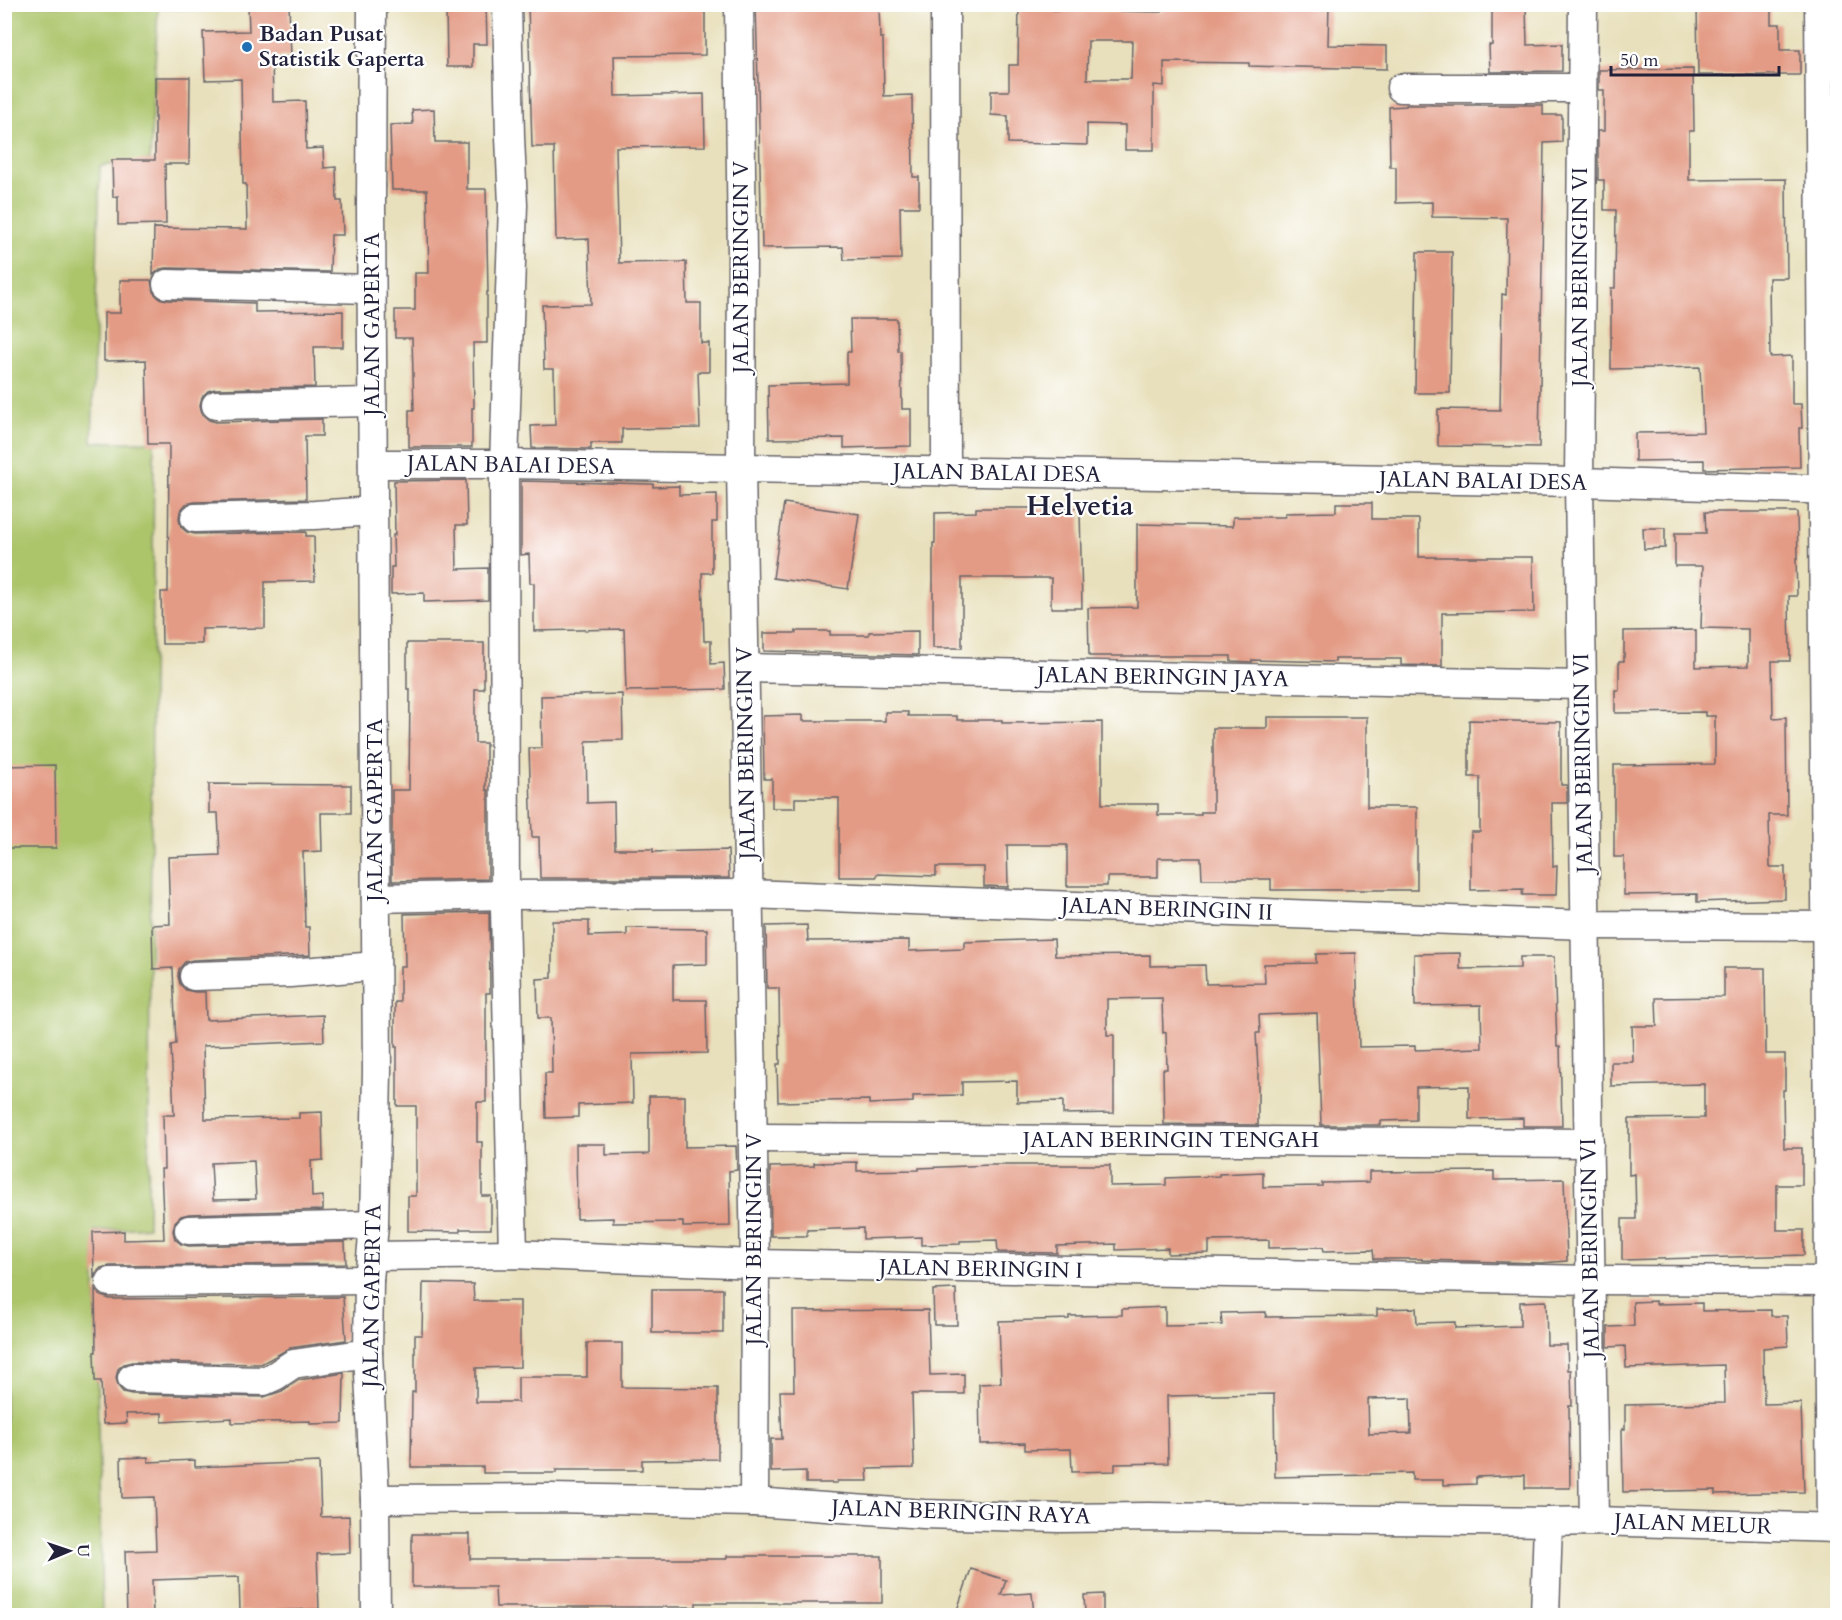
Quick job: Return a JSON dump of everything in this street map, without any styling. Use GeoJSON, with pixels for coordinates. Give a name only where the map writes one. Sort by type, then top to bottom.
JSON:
{"type":"FeatureCollection","features":[{"type":"Feature","properties":{"kind":"street","name":"JALAN GAPERTA"},"geometry":{"type":"LineString","coordinates":[[372,4],[372,402],[377,1071],[374,1225],[368,1353],[375,1499],[376,1616]]}},
{"type":"Feature","properties":{"kind":"street"},"geometry":{"type":"LineString","coordinates":[[507,4],[513,205],[504,464],[505,895],[513,1254]]}},
{"type":"Feature","properties":{"kind":"street","name":"JALAN BERINGIN V"},"geometry":{"type":"LineString","coordinates":[[739,4],[742,246],[741,468],[754,1138],[754,1502]]}},
{"type":"Feature","properties":{"kind":"street"},"geometry":{"type":"LineString","coordinates":[[945,4],[946,472]]}},
{"type":"Feature","properties":{"kind":"street","name":"JALAN BERINGIN VI"},"geometry":{"type":"LineString","coordinates":[[1583,4],[1579,482],[1594,1521]]}},
{"type":"Feature","properties":{"kind":"street"},"geometry":{"type":"LineString","coordinates":[[1819,4],[1830,490],[1834,1528]]}},
{"type":"Feature","properties":{"kind":"street"},"geometry":{"type":"LineString","coordinates":[[1401,88],[1582,88]]}},
{"type":"Feature","properties":{"kind":"street"},"geometry":{"type":"LineString","coordinates":[[167,284],[372,288]]}},
{"type":"Feature","properties":{"kind":"street"},"geometry":{"type":"LineString","coordinates":[[216,405],[372,402]]}},
{"type":"Feature","properties":{"kind":"street","name":"JALAN BALAI DESA"},"geometry":{"type":"LineString","coordinates":[[373,464],[504,464],[1579,482],[1830,490]]}},
{"type":"Feature","properties":{"kind":"street"},"geometry":{"type":"LineString","coordinates":[[195,518],[373,511]]}},
{"type":"Feature","properties":{"kind":"street","name":"JALAN BERINGIN JAYA"},"geometry":{"type":"LineString","coordinates":[[746,668],[1581,685]]}},
{"type":"Feature","properties":{"kind":"street","name":"JALAN BERINGIN II"},"geometry":{"type":"LineString","coordinates":[[376,898],[749,894],[1586,925],[1832,926]]}},
{"type":"Feature","properties":{"kind":"street"},"geometry":{"type":"LineString","coordinates":[[194,976],[290,973],[376,966]]}},
{"type":"Feature","properties":{"kind":"street","name":"JALAN BERINGIN TENGAH"},"geometry":{"type":"LineString","coordinates":[[754,1138],[1589,1143]]}},
{"type":"Feature","properties":{"kind":"street"},"geometry":{"type":"LineString","coordinates":[[189,1230],[374,1225]]}},
{"type":"Feature","properties":{"kind":"street","name":"JALAN BERINGIN I"},"geometry":{"type":"LineString","coordinates":[[110,1282],[371,1268],[513,1254],[755,1264],[1590,1280],[1833,1281]]}},
{"type":"Feature","properties":{"kind":"street"},"geometry":{"type":"LineString","coordinates":[[132,1378],[264,1381],[292,1364],[368,1353]]}},
{"type":"Feature","properties":{"kind":"street","name":"JALAN BERINGIN RAYA"},"geometry":{"type":"LineString","coordinates":[[375,1499],[551,1498],[754,1502],[924,1514],[1059,1518],[1548,1522]]}},
{"type":"Feature","properties":{"kind":"street","name":"JALAN MELUR"},"geometry":{"type":"LineString","coordinates":[[1548,1522],[1594,1521],[1834,1528]]}},
{"type":"Feature","properties":{"kind":"street"},"geometry":{"type":"LineString","coordinates":[[1545,1616],[1548,1522]]}},
{"type":"Feature","properties":{"kind":"green space"},"geometry":{"type":"Polygon","coordinates":[[[5,5],[220,5],[218,10],[158,8],[150,160],[100,166],[92,442],[154,442],[148,1227],[94,1231],[102,1615],[5,1616],[5,5]]]}},
{"type":"Feature","properties":{"kind":"building"},"geometry":{"type":"Polygon","coordinates":[[[248,4],[289,4],[291,57],[272,57],[273,102],[305,101],[306,149],[323,148],[324,168],[336,167],[337,201],[342,201],[343,235],[331,235],[330,272],[167,268],[160,269],[153,275],[154,228],[247,229],[246,184],[243,184],[241,79],[205,80],[203,32],[249,31],[248,4]]]}},
{"type":"Feature","properties":{"kind":"building"},"geometry":{"type":"Polygon","coordinates":[[[486,4],[487,44],[473,44],[473,67],[447,67],[446,6],[486,4]]]}},
{"type":"Feature","properties":{"kind":"building"},"geometry":{"type":"Polygon","coordinates":[[[528,4],[705,4],[705,55],[614,56],[615,96],[704,94],[705,146],[616,147],[619,263],[686,262],[687,303],[701,303],[701,343],[709,343],[709,372],[698,372],[700,428],[622,429],[622,443],[591,443],[591,449],[532,448],[531,426],[555,425],[554,369],[544,369],[542,305],[591,304],[589,239],[556,240],[554,147],[532,147],[528,4]]]}},
{"type":"Feature","properties":{"kind":"building"},"geometry":{"type":"Polygon","coordinates":[[[756,4],[879,4],[880,38],[883,38],[884,96],[912,95],[913,177],[919,177],[919,207],[900,207],[901,259],[844,260],[843,247],[762,248],[756,4]]]}},
{"type":"Feature","properties":{"kind":"building"},"geometry":{"type":"Polygon","coordinates":[[[1019,4],[1053,4],[1053,10],[1162,12],[1162,4],[1329,4],[1328,45],[1387,46],[1387,69],[1164,62],[1164,86],[1154,85],[1154,150],[1125,150],[1125,125],[1087,124],[1087,145],[1008,143],[1008,116],[991,115],[991,91],[1009,91],[1009,65],[1018,65],[1019,4]],[[1088,41],[1087,79],[1131,79],[1132,41],[1088,41]]]}},
{"type":"Feature","properties":{"kind":"building"},"geometry":{"type":"Polygon","coordinates":[[[1492,4],[1526,4],[1527,45],[1562,44],[1562,71],[1490,72],[1492,4]]]}},
{"type":"Feature","properties":{"kind":"building"},"geometry":{"type":"Polygon","coordinates":[[[1697,4],[1771,4],[1771,24],[1780,24],[1780,50],[1800,50],[1800,75],[1698,75],[1697,4]]]}},
{"type":"Feature","properties":{"kind":"building"},"geometry":{"type":"Polygon","coordinates":[[[1693,69],[1694,131],[1689,131],[1689,180],[1786,179],[1787,278],[1769,278],[1770,357],[1792,356],[1792,404],[1801,404],[1800,467],[1704,469],[1704,460],[1635,461],[1635,433],[1703,432],[1700,367],[1611,369],[1611,288],[1615,288],[1616,210],[1604,210],[1604,180],[1598,180],[1598,131],[1604,131],[1604,90],[1599,90],[1599,70],[1693,69]]]}},
{"type":"Feature","properties":{"kind":"building"},"geometry":{"type":"Polygon","coordinates":[[[155,77],[190,77],[189,164],[165,164],[166,224],[118,225],[118,196],[113,197],[112,160],[155,160],[155,77]]]}},
{"type":"Feature","properties":{"kind":"building"},"geometry":{"type":"Polygon","coordinates":[[[1543,105],[1543,115],[1562,115],[1562,142],[1544,143],[1539,447],[1438,446],[1438,409],[1500,410],[1502,294],[1506,295],[1507,218],[1432,217],[1432,202],[1396,203],[1396,167],[1390,167],[1389,107],[1543,105]]]}},
{"type":"Feature","properties":{"kind":"building"},"geometry":{"type":"Polygon","coordinates":[[[434,109],[435,142],[467,142],[467,189],[486,189],[487,343],[473,343],[472,447],[409,447],[409,410],[414,410],[412,338],[395,338],[395,310],[415,310],[415,273],[429,273],[427,190],[392,190],[390,125],[413,124],[412,110],[434,109]]]}},
{"type":"Feature","properties":{"kind":"building"},"geometry":{"type":"Polygon","coordinates":[[[1417,252],[1452,252],[1450,393],[1415,393],[1417,252]]]}},
{"type":"Feature","properties":{"kind":"building"},"geometry":{"type":"Polygon","coordinates":[[[120,280],[151,280],[153,292],[159,298],[167,300],[255,303],[255,312],[343,311],[343,347],[314,347],[315,387],[215,389],[208,391],[202,397],[200,405],[202,414],[216,422],[322,419],[322,436],[305,436],[306,499],[195,502],[186,504],[180,511],[181,527],[195,534],[306,532],[306,536],[314,536],[315,581],[265,582],[265,628],[202,629],[202,644],[162,644],[161,592],[168,592],[169,444],[148,444],[146,360],[104,361],[104,313],[120,313],[120,280]]]}},
{"type":"Feature","properties":{"kind":"building"},"geometry":{"type":"Polygon","coordinates":[[[850,319],[897,319],[898,351],[901,351],[902,409],[911,409],[911,446],[844,448],[844,438],[769,439],[768,385],[847,383],[847,352],[851,352],[850,319]]]}},
{"type":"Feature","properties":{"kind":"building"},"geometry":{"type":"Polygon","coordinates":[[[466,480],[467,525],[456,525],[457,569],[488,568],[488,600],[424,602],[424,593],[391,594],[391,567],[394,567],[393,535],[395,535],[394,481],[466,480]]]}},
{"type":"Feature","properties":{"kind":"building"},"geometry":{"type":"Polygon","coordinates":[[[521,481],[653,484],[653,487],[679,486],[679,495],[717,494],[717,522],[712,522],[712,573],[702,573],[704,641],[711,641],[711,664],[724,663],[725,689],[626,691],[624,629],[534,631],[534,583],[530,583],[529,554],[521,555],[521,481]]]}},
{"type":"Feature","properties":{"kind":"building"},"geometry":{"type":"Polygon","coordinates":[[[784,503],[859,514],[848,589],[773,578],[784,503]]]}},
{"type":"Feature","properties":{"kind":"building"},"geometry":{"type":"Polygon","coordinates":[[[1336,503],[1372,503],[1372,519],[1419,519],[1419,557],[1533,557],[1534,612],[1442,613],[1442,666],[1401,665],[1401,659],[1335,659],[1335,662],[1252,660],[1252,662],[1231,661],[1231,656],[1089,656],[1088,608],[1137,607],[1137,524],[1233,526],[1233,517],[1285,517],[1285,513],[1336,512],[1336,503]]]}},
{"type":"Feature","properties":{"kind":"building"},"geometry":{"type":"Polygon","coordinates":[[[976,508],[1080,508],[1082,608],[1051,608],[1051,578],[962,578],[962,648],[933,648],[935,513],[976,512],[976,508]]]}},
{"type":"Feature","properties":{"kind":"building"},"geometry":{"type":"Polygon","coordinates":[[[1705,512],[1797,512],[1797,596],[1789,596],[1790,661],[1772,661],[1773,718],[1786,717],[1787,815],[1769,815],[1770,867],[1785,867],[1785,899],[1697,902],[1697,894],[1624,895],[1624,857],[1614,857],[1614,765],[1715,764],[1715,716],[1705,716],[1705,712],[1615,713],[1615,690],[1619,690],[1619,661],[1624,661],[1624,631],[1696,630],[1696,667],[1748,666],[1748,629],[1701,628],[1703,566],[1675,566],[1675,533],[1706,533],[1705,512]]]}},
{"type":"Feature","properties":{"kind":"building"},"geometry":{"type":"Polygon","coordinates":[[[1643,528],[1665,528],[1665,548],[1644,549],[1643,528]]]}},
{"type":"Feature","properties":{"kind":"building"},"geometry":{"type":"Polygon","coordinates":[[[796,631],[830,631],[830,635],[869,635],[869,632],[918,631],[918,655],[764,651],[764,633],[796,633],[796,631]]]}},
{"type":"Feature","properties":{"kind":"building"},"geometry":{"type":"Polygon","coordinates":[[[407,643],[484,643],[484,689],[475,689],[475,743],[486,743],[488,879],[392,881],[392,790],[409,790],[410,689],[407,689],[407,643]]]}},
{"type":"Feature","properties":{"kind":"building"},"geometry":{"type":"Polygon","coordinates":[[[622,694],[623,740],[586,741],[587,803],[614,802],[615,849],[653,849],[653,852],[728,850],[729,878],[540,878],[539,837],[532,837],[529,748],[542,748],[541,696],[622,694]]]}},
{"type":"Feature","properties":{"kind":"building"},"geometry":{"type":"Polygon","coordinates":[[[885,712],[908,712],[908,716],[957,716],[957,720],[1002,720],[1002,723],[1102,722],[1102,804],[1158,804],[1158,815],[1201,815],[1201,812],[1213,812],[1213,728],[1267,728],[1267,717],[1367,717],[1367,807],[1417,807],[1417,890],[1271,890],[1271,879],[1202,879],[1201,858],[1158,858],[1158,877],[1107,877],[1107,886],[1067,886],[1067,845],[1007,845],[1008,887],[984,886],[984,867],[936,867],[936,876],[877,874],[877,877],[839,877],[839,798],[795,798],[795,808],[772,808],[772,779],[764,779],[763,716],[803,715],[803,721],[885,721],[885,712]]]}},
{"type":"Feature","properties":{"kind":"building"},"geometry":{"type":"Polygon","coordinates":[[[1469,720],[1561,722],[1561,785],[1567,785],[1567,803],[1552,803],[1553,867],[1557,866],[1556,895],[1522,895],[1523,889],[1471,890],[1471,832],[1480,832],[1480,777],[1469,777],[1469,720]]]}},
{"type":"Feature","properties":{"kind":"building"},"geometry":{"type":"Polygon","coordinates":[[[55,765],[56,848],[4,848],[4,766],[55,765]]]}},
{"type":"Feature","properties":{"kind":"building"},"geometry":{"type":"Polygon","coordinates":[[[209,784],[351,785],[351,813],[321,813],[322,851],[303,852],[305,927],[309,927],[310,955],[193,960],[185,962],[179,969],[178,976],[180,984],[186,990],[205,992],[206,1020],[323,1015],[324,1041],[203,1046],[205,1119],[299,1118],[299,1113],[322,1112],[323,1160],[311,1161],[312,1197],[323,1196],[323,1210],[189,1214],[181,1216],[175,1222],[173,1231],[175,1239],[189,1246],[345,1242],[346,1264],[110,1266],[101,1268],[94,1279],[93,1232],[124,1231],[124,1240],[164,1239],[161,1169],[164,1169],[163,1115],[174,1115],[171,1045],[176,1044],[173,968],[153,969],[152,925],[170,924],[168,857],[220,855],[218,813],[209,813],[209,784]],[[254,1161],[211,1163],[213,1200],[256,1199],[254,1161]]]}},
{"type":"Feature","properties":{"kind":"building"},"geometry":{"type":"Polygon","coordinates":[[[489,912],[490,993],[486,993],[486,1102],[477,1102],[477,1142],[482,1142],[482,1196],[491,1196],[491,1229],[460,1229],[460,1232],[408,1231],[408,1196],[416,1196],[416,1106],[397,1106],[397,1047],[395,1047],[395,1002],[400,1002],[400,966],[405,966],[404,914],[489,912]]]}},
{"type":"Feature","properties":{"kind":"building"},"geometry":{"type":"Polygon","coordinates":[[[552,921],[589,921],[589,936],[627,935],[627,928],[707,929],[707,964],[673,965],[673,1000],[706,1000],[707,1053],[632,1054],[633,1103],[578,1105],[578,1117],[546,1118],[545,1073],[552,1073],[551,1018],[538,1018],[537,979],[552,978],[552,921]]]}},
{"type":"Feature","properties":{"kind":"building"},"geometry":{"type":"Polygon","coordinates":[[[807,925],[808,941],[909,940],[909,951],[964,949],[964,942],[1054,939],[1055,956],[1150,955],[1150,966],[1205,965],[1206,984],[1265,983],[1264,964],[1316,963],[1316,954],[1356,953],[1359,1047],[1415,1046],[1415,1050],[1482,1048],[1481,1005],[1415,1006],[1414,954],[1460,953],[1460,969],[1520,968],[1520,957],[1554,957],[1562,1126],[1523,1126],[1523,1118],[1469,1119],[1469,1086],[1416,1087],[1416,1120],[1381,1121],[1381,1125],[1321,1125],[1317,1013],[1259,1015],[1260,1033],[1256,1033],[1258,1125],[1164,1124],[1163,1069],[1167,1069],[1162,998],[1107,999],[1107,1035],[1114,1035],[1114,1113],[1063,1114],[1063,1101],[1017,1102],[1017,1081],[962,1082],[962,1095],[913,1096],[913,1102],[869,1104],[869,1100],[778,1102],[779,988],[767,988],[766,926],[807,925]]]}},
{"type":"Feature","properties":{"kind":"building"},"geometry":{"type":"Polygon","coordinates":[[[1724,968],[1765,968],[1766,1054],[1785,1054],[1784,1148],[1802,1148],[1802,1185],[1777,1185],[1777,1230],[1804,1230],[1804,1255],[1622,1260],[1622,1219],[1636,1219],[1635,1174],[1629,1175],[1629,1119],[1704,1118],[1704,1084],[1611,1086],[1611,1062],[1633,1062],[1632,1026],[1657,1026],[1656,998],[1724,997],[1724,968]]]}},
{"type":"Feature","properties":{"kind":"building"},"geometry":{"type":"Polygon","coordinates":[[[649,1096],[685,1096],[685,1147],[736,1146],[737,1170],[729,1171],[730,1226],[683,1227],[683,1222],[613,1223],[613,1218],[577,1219],[576,1144],[606,1144],[606,1155],[649,1154],[649,1096]]]}},
{"type":"Feature","properties":{"kind":"building"},"geometry":{"type":"Polygon","coordinates":[[[857,1162],[857,1171],[991,1165],[1110,1165],[1110,1186],[1166,1185],[1166,1178],[1263,1172],[1263,1187],[1369,1182],[1369,1172],[1494,1171],[1494,1180],[1564,1179],[1567,1261],[1541,1263],[1374,1259],[1373,1250],[1324,1251],[1323,1247],[1269,1248],[1269,1240],[1209,1241],[1209,1253],[1168,1254],[1168,1248],[1116,1250],[1116,1244],[1057,1246],[1057,1253],[998,1252],[997,1240],[921,1245],[921,1237],[863,1239],[863,1228],[807,1230],[807,1236],[771,1236],[770,1167],[857,1162]]]}},
{"type":"Feature","properties":{"kind":"building"},"geometry":{"type":"Polygon","coordinates":[[[423,1283],[473,1284],[474,1301],[520,1301],[520,1367],[476,1368],[476,1402],[518,1402],[518,1377],[587,1377],[587,1343],[622,1343],[622,1387],[718,1388],[718,1459],[642,1460],[642,1470],[556,1470],[556,1473],[483,1473],[483,1467],[411,1467],[415,1335],[422,1335],[423,1283]]]}},
{"type":"Feature","properties":{"kind":"building"},"geometry":{"type":"Polygon","coordinates":[[[95,1286],[101,1296],[110,1299],[343,1297],[346,1340],[290,1348],[261,1364],[132,1362],[118,1369],[116,1378],[123,1392],[132,1394],[264,1397],[282,1391],[299,1380],[344,1373],[343,1423],[310,1424],[310,1421],[232,1423],[232,1418],[162,1422],[162,1413],[126,1414],[127,1423],[103,1424],[101,1381],[95,1381],[95,1286]]]}},
{"type":"Feature","properties":{"kind":"building"},"geometry":{"type":"Polygon","coordinates":[[[652,1289],[723,1289],[723,1333],[652,1333],[652,1289]]]}},
{"type":"Feature","properties":{"kind":"building"},"geometry":{"type":"Polygon","coordinates":[[[956,1289],[957,1325],[934,1325],[933,1290],[956,1289]]]}},
{"type":"Feature","properties":{"kind":"building"},"geometry":{"type":"Polygon","coordinates":[[[1546,1301],[1547,1345],[1567,1345],[1568,1370],[1571,1370],[1572,1406],[1569,1406],[1570,1488],[1525,1488],[1525,1475],[1476,1477],[1476,1484],[1443,1485],[1443,1480],[1412,1480],[1412,1473],[1275,1477],[1274,1394],[1167,1396],[1168,1463],[1115,1464],[1115,1471],[1072,1472],[1071,1449],[1025,1450],[1025,1443],[980,1444],[979,1384],[1001,1383],[999,1321],[1122,1315],[1122,1309],[1165,1307],[1165,1326],[1222,1325],[1221,1313],[1266,1312],[1266,1317],[1377,1316],[1377,1309],[1416,1308],[1417,1323],[1455,1322],[1455,1328],[1520,1326],[1520,1302],[1546,1301]],[[1410,1398],[1368,1399],[1369,1434],[1411,1433],[1410,1398]]]}},
{"type":"Feature","properties":{"kind":"building"},"geometry":{"type":"Polygon","coordinates":[[[1656,1301],[1656,1304],[1702,1303],[1702,1311],[1771,1310],[1771,1316],[1787,1316],[1788,1346],[1763,1348],[1764,1404],[1801,1403],[1804,1492],[1715,1494],[1715,1490],[1623,1492],[1622,1429],[1625,1429],[1625,1405],[1725,1403],[1724,1365],[1626,1368],[1625,1346],[1608,1347],[1608,1327],[1634,1326],[1633,1302],[1656,1301]]]}},
{"type":"Feature","properties":{"kind":"building"},"geometry":{"type":"Polygon","coordinates":[[[928,1310],[930,1375],[964,1374],[964,1394],[912,1394],[914,1468],[867,1469],[868,1481],[837,1481],[837,1483],[806,1483],[806,1471],[771,1472],[771,1439],[782,1439],[780,1391],[794,1391],[793,1311],[928,1310]]]}},
{"type":"Feature","properties":{"kind":"building"},"geometry":{"type":"Polygon","coordinates":[[[148,1457],[148,1462],[195,1460],[195,1467],[319,1462],[321,1517],[349,1516],[350,1553],[317,1554],[319,1609],[240,1612],[239,1577],[152,1580],[153,1616],[127,1616],[125,1551],[156,1550],[154,1497],[122,1498],[121,1458],[148,1457]]]}},
{"type":"Feature","properties":{"kind":"building"},"geometry":{"type":"Polygon","coordinates":[[[412,1534],[470,1534],[470,1559],[727,1559],[727,1556],[882,1556],[882,1603],[696,1603],[696,1607],[496,1607],[495,1587],[412,1587],[412,1534]]]}},
{"type":"Feature","properties":{"kind":"building"},"geometry":{"type":"Polygon","coordinates":[[[971,1569],[1006,1580],[1001,1595],[1032,1593],[1034,1616],[955,1616],[971,1569]]]}},
{"type":"Feature","properties":{"kind":"building"},"geometry":{"type":"Polygon","coordinates":[[[1103,1594],[1103,1613],[1085,1613],[1084,1595],[1103,1594]]]}},
{"type":"Feature","properties":{"kind":"place","name":"Badan Pusat Statistik Gaperta"},"geometry":{"type":"Point","coordinates":[247,47]}},
{"type":"Feature","properties":{"kind":"district","name":"Helvetia"},"geometry":{"type":"Point","coordinates":[1080,506]}}]}
